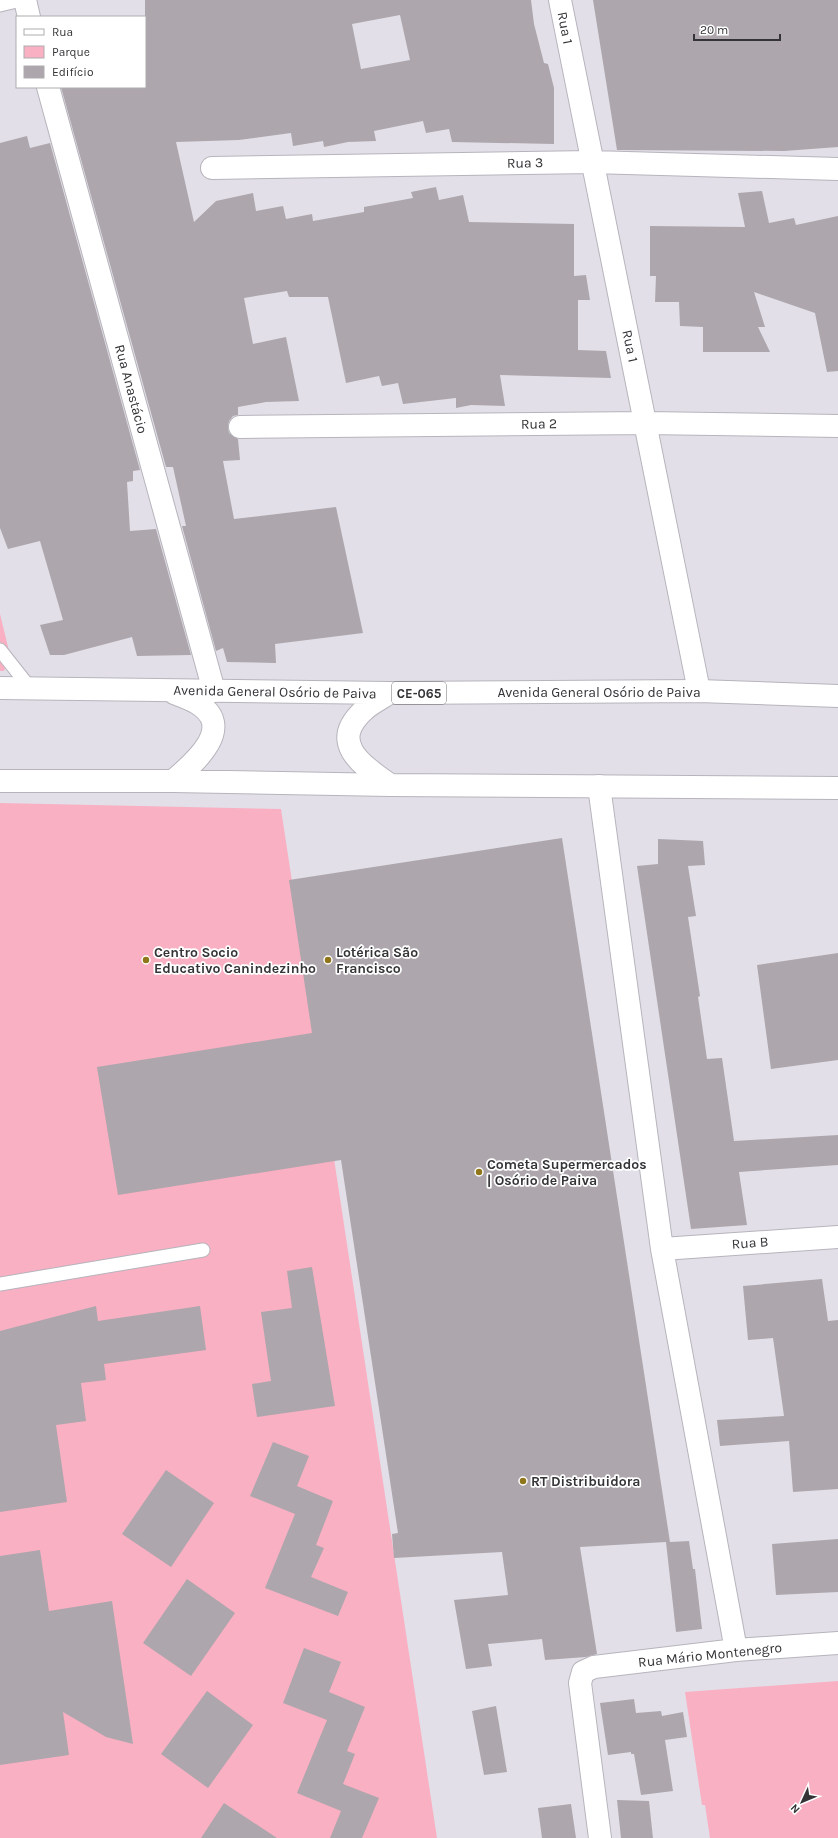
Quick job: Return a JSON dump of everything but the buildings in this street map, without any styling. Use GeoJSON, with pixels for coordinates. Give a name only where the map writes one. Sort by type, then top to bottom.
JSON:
{"type":"FeatureCollection","features":[{"type":"Feature","properties":{"kind":"street"},"geometry":{"type":"LineString","coordinates":[[25,0],[29,16]]}},
{"type":"Feature","properties":{"kind":"street","name":"Rua 1"},"geometry":{"type":"LineString","coordinates":[[560,0],[699,691]]}},
{"type":"Feature","properties":{"kind":"street","name":"Rua Anastácio"},"geometry":{"type":"LineString","coordinates":[[48,88],[214,691]]}},
{"type":"Feature","properties":{"kind":"street","name":"Rua 3"},"geometry":{"type":"LineString","coordinates":[[212,168],[592,162],[838,169]]}},
{"type":"Feature","properties":{"kind":"street","name":"Rua 2"},"geometry":{"type":"LineString","coordinates":[[240,427],[646,423],[838,426]]}},
{"type":"Feature","properties":{"kind":"street","name":"Avenida General Osório de Paiva"},"geometry":{"type":"LineString","coordinates":[[0,688],[389,693],[699,691],[838,696]]}},
{"type":"Feature","properties":{"kind":"street"},"geometry":{"type":"LineString","coordinates":[[169,691],[198,703],[208,713],[214,723],[213,735],[204,750],[173,781]]}},
{"type":"Feature","properties":{"kind":"street"},"geometry":{"type":"LineString","coordinates":[[389,693],[365,709],[352,723],[348,744],[356,758],[366,768],[390,785]]}},
{"type":"Feature","properties":{"kind":"street"},"geometry":{"type":"LineString","coordinates":[[0,781],[173,781],[390,785],[838,788]]}},
{"type":"Feature","properties":{"kind":"street"},"geometry":{"type":"LineString","coordinates":[[599,786],[662,1249],[736,1650]]}},
{"type":"Feature","properties":{"kind":"street","name":"Rua B"},"geometry":{"type":"LineString","coordinates":[[662,1249],[838,1237]]}},
{"type":"Feature","properties":{"kind":"street","name":"Rua Mário Montenegro"},"geometry":{"type":"LineString","coordinates":[[600,1838],[580,1683],[583,1672],[594,1667],[736,1650],[838,1643]]}},
{"type":"Feature","properties":{"kind":"lane"},"geometry":{"type":"LineString","coordinates":[[0,5],[21,0]]}},
{"type":"Feature","properties":{"kind":"lane"},"geometry":{"type":"LineString","coordinates":[[0,650],[30,688]]}},
{"type":"Feature","properties":{"kind":"lane"},"geometry":{"type":"LineString","coordinates":[[0,1284],[203,1250]]}},
{"type":"Feature","properties":{"kind":"green space"},"geometry":{"type":"Polygon","coordinates":[[[0,614],[10,655],[4,671],[0,671],[0,614]]]}},
{"type":"Feature","properties":{"kind":"green space"},"geometry":{"type":"Polygon","coordinates":[[[0,803],[281,809],[437,1838],[0,1838],[0,803]]]}},
{"type":"Feature","properties":{"kind":"green space"},"geometry":{"type":"Polygon","coordinates":[[[838,1681],[838,1838],[710,1838],[705,1805],[702,1805],[685,1692],[838,1681]]]}},
{"type":"Feature","properties":{"kind":"place","name":"Centro Socio Educativo Canindezinho"},"geometry":{"type":"Point","coordinates":[146,960]}},
{"type":"Feature","properties":{"kind":"place","name":"Lotérica São Francisco"},"geometry":{"type":"Point","coordinates":[328,960]}},
{"type":"Feature","properties":{"kind":"place","name":"Cometa Supermercados | Osório de Paiva"},"geometry":{"type":"Point","coordinates":[479,1172]}},
{"type":"Feature","properties":{"kind":"place","name":"RT Distribuidora"},"geometry":{"type":"Point","coordinates":[523,1481]}}]}
